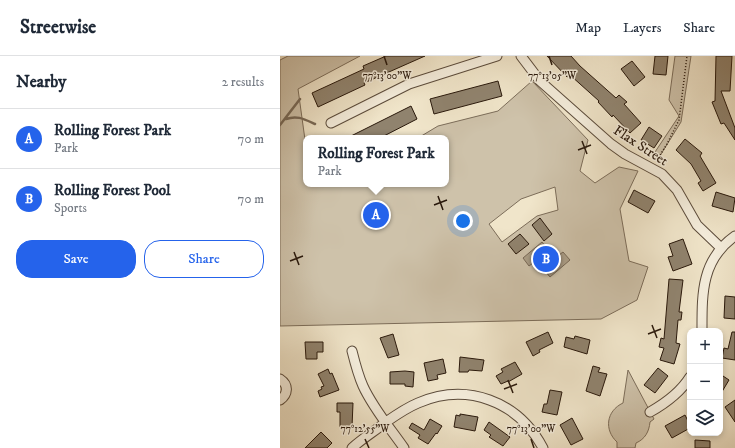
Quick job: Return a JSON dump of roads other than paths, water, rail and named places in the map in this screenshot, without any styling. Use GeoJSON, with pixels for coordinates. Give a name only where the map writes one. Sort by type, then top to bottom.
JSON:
{"type":"FeatureCollection","features":[{"type":"Feature","properties":{"kind":"street"},"geometry":{"type":"LineString","coordinates":[[332,123],[409,84],[497,56]]}},
{"type":"Feature","properties":{"kind":"street","name":"Flax Street"},"geometry":{"type":"LineString","coordinates":[[521,56],[540,81],[611,144],[662,174],[677,190],[697,224],[721,248]]}},
{"type":"Feature","properties":{"kind":"street"},"geometry":{"type":"LineString","coordinates":[[702,328],[702,299],[706,275],[714,258],[721,248],[735,236]]}},
{"type":"Feature","properties":{"kind":"street"},"geometry":{"type":"LineString","coordinates":[[352,351],[358,375],[363,387],[404,448]]}},
{"type":"Feature","properties":{"kind":"street"},"geometry":{"type":"LineString","coordinates":[[280,378],[284,382],[287,390],[286,395],[280,400]]}},
{"type":"Feature","properties":{"kind":"street"},"geometry":{"type":"LineString","coordinates":[[650,412],[665,403],[678,392],[687,381]]}},
{"type":"Feature","properties":{"kind":"street"},"geometry":{"type":"LineString","coordinates":[[352,448],[406,408],[431,398],[447,395],[470,395],[497,403],[513,412],[530,428],[543,448]]}},
{"type":"Feature","properties":{"kind":"water"},"geometry":{"type":"Polygon","coordinates":[[[542,242],[555,258],[563,252],[570,260],[550,277],[537,260],[529,266],[523,258],[542,242]]]}},
{"type":"Feature","properties":{"kind":"waterway"},"geometry":{"type":"LineString","coordinates":[[280,125],[300,99]]}},
{"type":"Feature","properties":{"kind":"waterway"},"geometry":{"type":"LineString","coordinates":[[286,119],[304,119],[315,124]]}},
{"type":"Feature","properties":{"kind":"place","name":"Rolling Forest Park"},"geometry":{"type":"Point","coordinates":[376,215]}},
{"type":"Feature","properties":{"kind":"place","name":"Rolling Forest Pool"},"geometry":{"type":"Point","coordinates":[546,259]}}]}
